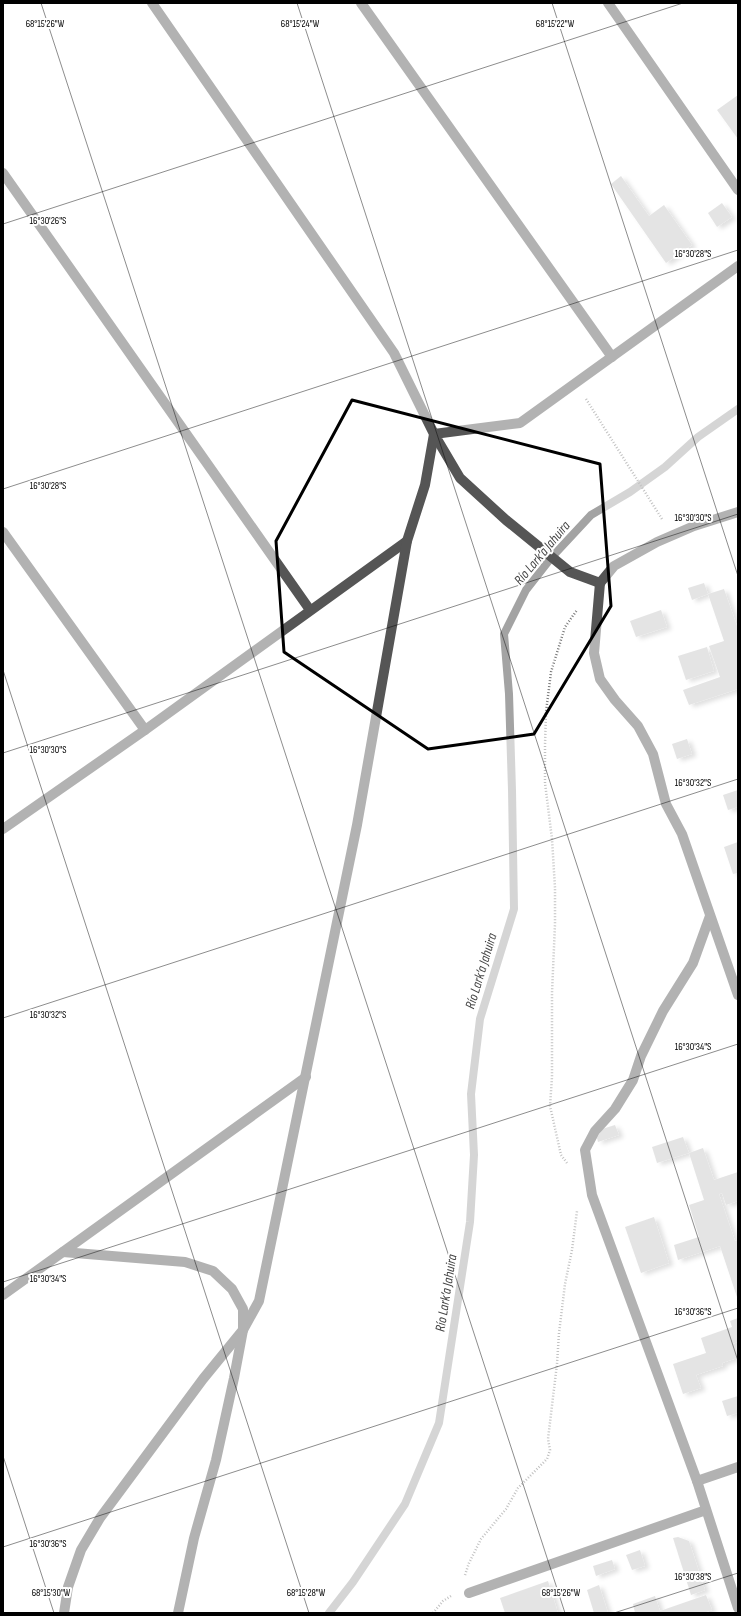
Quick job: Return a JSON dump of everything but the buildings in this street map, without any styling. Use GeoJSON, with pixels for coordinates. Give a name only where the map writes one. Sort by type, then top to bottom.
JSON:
{"type":"FeatureCollection","features":[{"type":"Feature","properties":{"kind":"street"},"geometry":{"type":"LineString","coordinates":[[152,3],[394,354],[434,434],[460,478],[570,572],[600,584]]}},
{"type":"Feature","properties":{"kind":"street"},"geometry":{"type":"LineString","coordinates":[[361,3],[612,356]]}},
{"type":"Feature","properties":{"kind":"street"},"geometry":{"type":"LineString","coordinates":[[608,3],[738,190]]}},
{"type":"Feature","properties":{"kind":"street"},"geometry":{"type":"LineString","coordinates":[[3,173],[310,610]]}},
{"type":"Feature","properties":{"kind":"street"},"geometry":{"type":"LineString","coordinates":[[434,434],[520,423],[738,266]]}},
{"type":"Feature","properties":{"kind":"street"},"geometry":{"type":"LineString","coordinates":[[64,1613],[68,1587],[81,1550],[100,1518],[203,1379],[243,1330],[259,1301],[306,1077],[356,825],[407,541],[425,485],[434,434]]}},
{"type":"Feature","properties":{"kind":"street"},"geometry":{"type":"LineString","coordinates":[[738,512],[694,526],[657,542],[614,566],[600,584],[594,653],[600,679],[615,700],[638,726],[653,754],[666,804],[682,834],[738,995]]}},
{"type":"Feature","properties":{"kind":"street"},"geometry":{"type":"LineString","coordinates":[[3,532],[145,730]]}},
{"type":"Feature","properties":{"kind":"street"},"geometry":{"type":"LineString","coordinates":[[3,830],[145,730],[407,541]]}},
{"type":"Feature","properties":{"kind":"street"},"geometry":{"type":"LineString","coordinates":[[710,916],[693,963],[663,1010],[641,1056],[633,1080],[615,1109],[595,1131],[585,1150],[592,1195],[697,1481],[738,1608]]}},
{"type":"Feature","properties":{"kind":"street"},"geometry":{"type":"LineString","coordinates":[[3,1295],[306,1077]]}},
{"type":"Feature","properties":{"kind":"street"},"geometry":{"type":"LineString","coordinates":[[63,1252],[185,1262],[213,1271],[232,1289],[243,1310],[243,1330],[234,1378],[216,1460],[194,1538],[178,1613]]}},
{"type":"Feature","properties":{"kind":"street"},"geometry":{"type":"LineString","coordinates":[[697,1481],[738,1467]]}},
{"type":"Feature","properties":{"kind":"street"},"geometry":{"type":"LineString","coordinates":[[469,1593],[706,1510]]}},
{"type":"Feature","properties":{"kind":"path"},"geometry":{"type":"LineString","coordinates":[[576,383],[656,508]]}},
{"type":"Feature","properties":{"kind":"path"},"geometry":{"type":"LineString","coordinates":[[569,1166],[561,1155],[550,1106],[553,1051],[552,973],[555,924],[555,888],[552,839],[545,783],[546,712],[551,672],[565,627],[600,584]]}},
{"type":"Feature","properties":{"kind":"path"},"geometry":{"type":"LineString","coordinates":[[433,1613],[443,1601],[453,1594],[469,1593],[465,1574],[481,1539],[506,1509],[518,1488],[547,1459],[550,1450],[548,1439],[565,1284],[578,1208]]}},
{"type":"Feature","properties":{"kind":"highlighted area"},"geometry":{"type":"Polygon","coordinates":[[[352,400],[600,464],[611,606],[534,734],[428,749],[284,652],[276,541],[352,400]]]}},
{"type":"Feature","properties":{"kind":"waterway","name":"Río Lark’a Jahuira"},"geometry":{"type":"LineString","coordinates":[[329,1613],[353,1582],[405,1504],[439,1423],[470,1222],[474,1155],[471,1094],[480,1019],[514,909],[509,694],[504,634],[526,590],[551,558],[591,515],[630,492],[665,467],[698,437],[738,409]]}}]}
